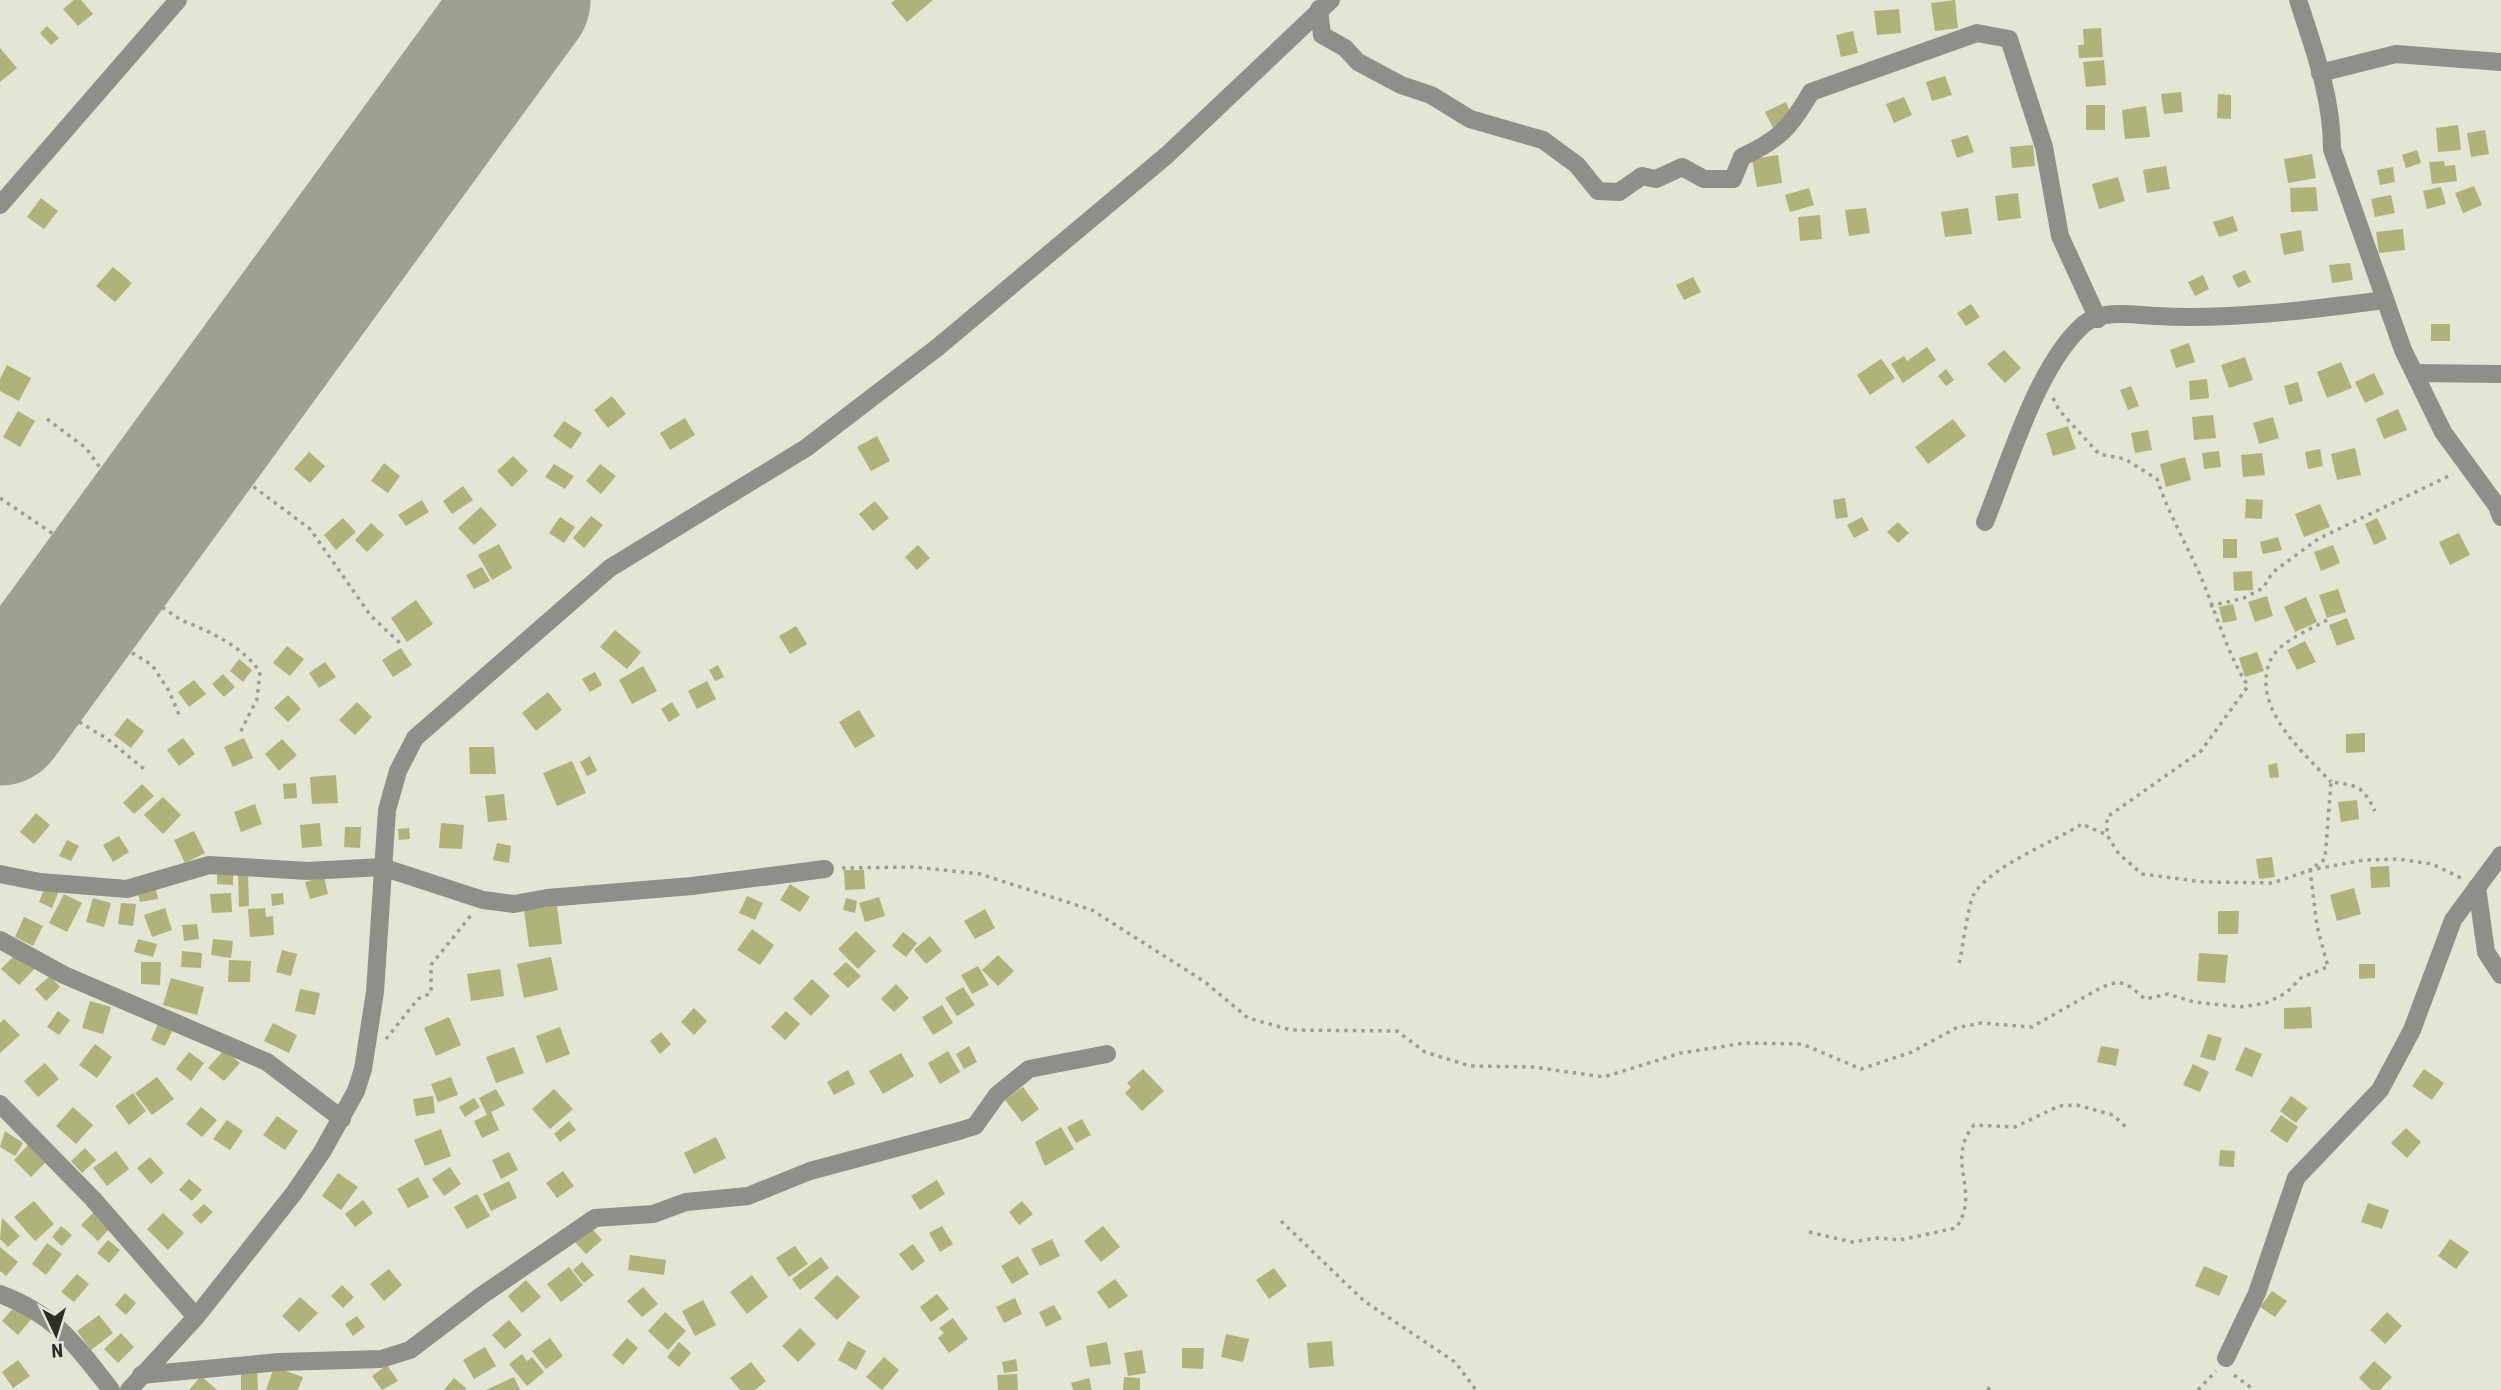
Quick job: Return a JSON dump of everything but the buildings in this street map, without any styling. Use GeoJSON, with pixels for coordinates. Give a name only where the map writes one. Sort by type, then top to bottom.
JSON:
{"type":"FeatureCollection","features":[{"type":"Feature","properties":{"kind":"street"},"geometry":{"type":"LineString","coordinates":[[0,205],[178,0]]}},
{"type":"Feature","properties":{"kind":"street"},"geometry":{"type":"LineString","coordinates":[[2298,0],[2319,58],[2332,127],[2332,149],[2403,350],[2443,432],[2497,506],[2501,517]]}},
{"type":"Feature","properties":{"kind":"street"},"geometry":{"type":"LineString","coordinates":[[1325,5],[1322,35],[1345,48],[1358,62],[1401,85],[1431,95],[1470,120],[1543,140],[1577,164],[1598,191],[1619,192],[1642,176],[1656,179],[1682,167],[1704,179],[1733,179],[1742,157],[1774,142],[1796,119],[1811,92],[1977,33],[2009,39],[2044,147],[2060,236],[2098,319]]}},
{"type":"Feature","properties":{"kind":"street"},"geometry":{"type":"LineString","coordinates":[[129,1390],[196,1317],[295,1193],[342,1119],[356,1091],[363,1069],[375,992],[387,810],[398,771],[415,738],[610,568],[806,447],[938,347],[1167,155],[1241,88],[1325,5]]}},
{"type":"Feature","properties":{"kind":"street"},"geometry":{"type":"LineString","coordinates":[[2320,74],[2396,54],[2501,62]]}},
{"type":"Feature","properties":{"kind":"street"},"geometry":{"type":"LineString","coordinates":[[1985,522],[2055,358],[2086,323],[2114,314],[2160,317],[2259,312],[2384,300]]}},
{"type":"Feature","properties":{"kind":"street"},"geometry":{"type":"LineString","coordinates":[[2416,373],[2501,374]]}},
{"type":"Feature","properties":{"kind":"street"},"geometry":{"type":"LineString","coordinates":[[2226,1358],[2257,1293],[2296,1178],[2351,1124],[2386,1080],[2412,1030],[2444,937],[2501,855]]}},
{"type":"Feature","properties":{"kind":"street"},"geometry":{"type":"LineString","coordinates":[[0,874],[40,882],[127,889],[209,865],[308,871],[382,867],[483,900],[514,904],[547,898],[692,886],[825,869]]}},
{"type":"Feature","properties":{"kind":"street"},"geometry":{"type":"LineString","coordinates":[[2477,887],[2486,951],[2501,975]]}},
{"type":"Feature","properties":{"kind":"street"},"geometry":{"type":"LineString","coordinates":[[0,940],[64,975],[267,1062],[342,1119]]}},
{"type":"Feature","properties":{"kind":"street"},"geometry":{"type":"LineString","coordinates":[[141,1375],[279,1362],[341,1362],[391,1356],[410,1350],[481,1296],[595,1218],[653,1214],[686,1202],[748,1196],[810,1171],[975,1126],[997,1094],[1029,1069],[1107,1054]]}},
{"type":"Feature","properties":{"kind":"street"},"geometry":{"type":"LineString","coordinates":[[0,1104],[93,1199],[196,1317]]}},
{"type":"Feature","properties":{"kind":"street"},"geometry":{"type":"LineString","coordinates":[[0,1294],[33,1309],[65,1331],[111,1390]]}},
{"type":"Feature","properties":{"kind":"path"},"geometry":{"type":"LineString","coordinates":[[2051,394],[2059,410],[2099,454],[2125,459],[2157,479],[2167,510],[2203,583],[2231,659],[2248,686],[2201,751],[2107,817],[2107,835]]}},
{"type":"Feature","properties":{"kind":"path"},"geometry":{"type":"LineString","coordinates":[[47,419],[86,448],[141,525]]}},
{"type":"Feature","properties":{"kind":"path"},"geometry":{"type":"LineString","coordinates":[[199,446],[310,528],[371,616],[402,645]]}},
{"type":"Feature","properties":{"kind":"path"},"geometry":{"type":"LineString","coordinates":[[2210,606],[2244,597],[2263,588],[2273,572],[2318,539],[2468,467]]}},
{"type":"Feature","properties":{"kind":"path"},"geometry":{"type":"LineString","coordinates":[[0,498],[181,620],[247,654],[260,672],[257,699],[240,733]]}},
{"type":"Feature","properties":{"kind":"path"},"geometry":{"type":"LineString","coordinates":[[74,617],[152,664],[169,691],[180,717]]}},
{"type":"Feature","properties":{"kind":"path"},"geometry":{"type":"LineString","coordinates":[[2327,620],[2291,640],[2270,661],[2267,692],[2272,711],[2331,782],[2354,785],[2364,790],[2375,811]]}},
{"type":"Feature","properties":{"kind":"path"},"geometry":{"type":"LineString","coordinates":[[16,697],[69,716],[106,738],[145,769]]}},
{"type":"Feature","properties":{"kind":"path"},"geometry":{"type":"LineString","coordinates":[[2310,870],[2325,859],[2331,782]]}},
{"type":"Feature","properties":{"kind":"path"},"geometry":{"type":"LineString","coordinates":[[1959,963],[1973,895],[2001,867],[2049,844],[2082,824],[2107,835],[2119,853],[2142,874],[2204,881],[2273,883],[2310,870],[2364,860],[2398,859],[2432,864],[2477,887]]}},
{"type":"Feature","properties":{"kind":"path"},"geometry":{"type":"LineString","coordinates":[[825,869],[915,867],[980,874],[1092,910],[1205,982],[1248,1018],[1291,1030],[1397,1031],[1425,1052],[1470,1066],[1532,1066],[1604,1077],[1681,1053],[1745,1043],[1802,1044],[1861,1069],[1912,1052],[1956,1028],[1981,1023],[2032,1027],[2102,987],[2118,982],[2132,987],[2145,999],[2168,994],[2194,1002],[2240,1007],[2266,1003],[2286,993],[2302,977],[2328,967],[2317,926],[2310,870]]}},
{"type":"Feature","properties":{"kind":"path"},"geometry":{"type":"LineString","coordinates":[[363,1069],[418,999],[431,993],[431,965],[483,900]]}},
{"type":"Feature","properties":{"kind":"path"},"geometry":{"type":"LineString","coordinates":[[1809,1232],[1852,1242],[1877,1238],[1900,1240],[1956,1228],[1965,1216],[1967,1191],[1961,1161],[1963,1139],[1974,1125],[2015,1127],[2059,1106],[2077,1105],[2113,1115],[2127,1128]]}},
{"type":"Feature","properties":{"kind":"path"},"geometry":{"type":"LineString","coordinates":[[1281,1222],[1364,1301],[1455,1362],[1476,1390]]}},
{"type":"Feature","properties":{"kind":"path"},"geometry":{"type":"LineString","coordinates":[[2198,1390],[2226,1358],[2236,1378],[2253,1390]]}},
{"type":"Feature","properties":{"kind":"runway"},"geometry":{"type":"LineString","coordinates":[[0,719],[524,0]]}}]}
